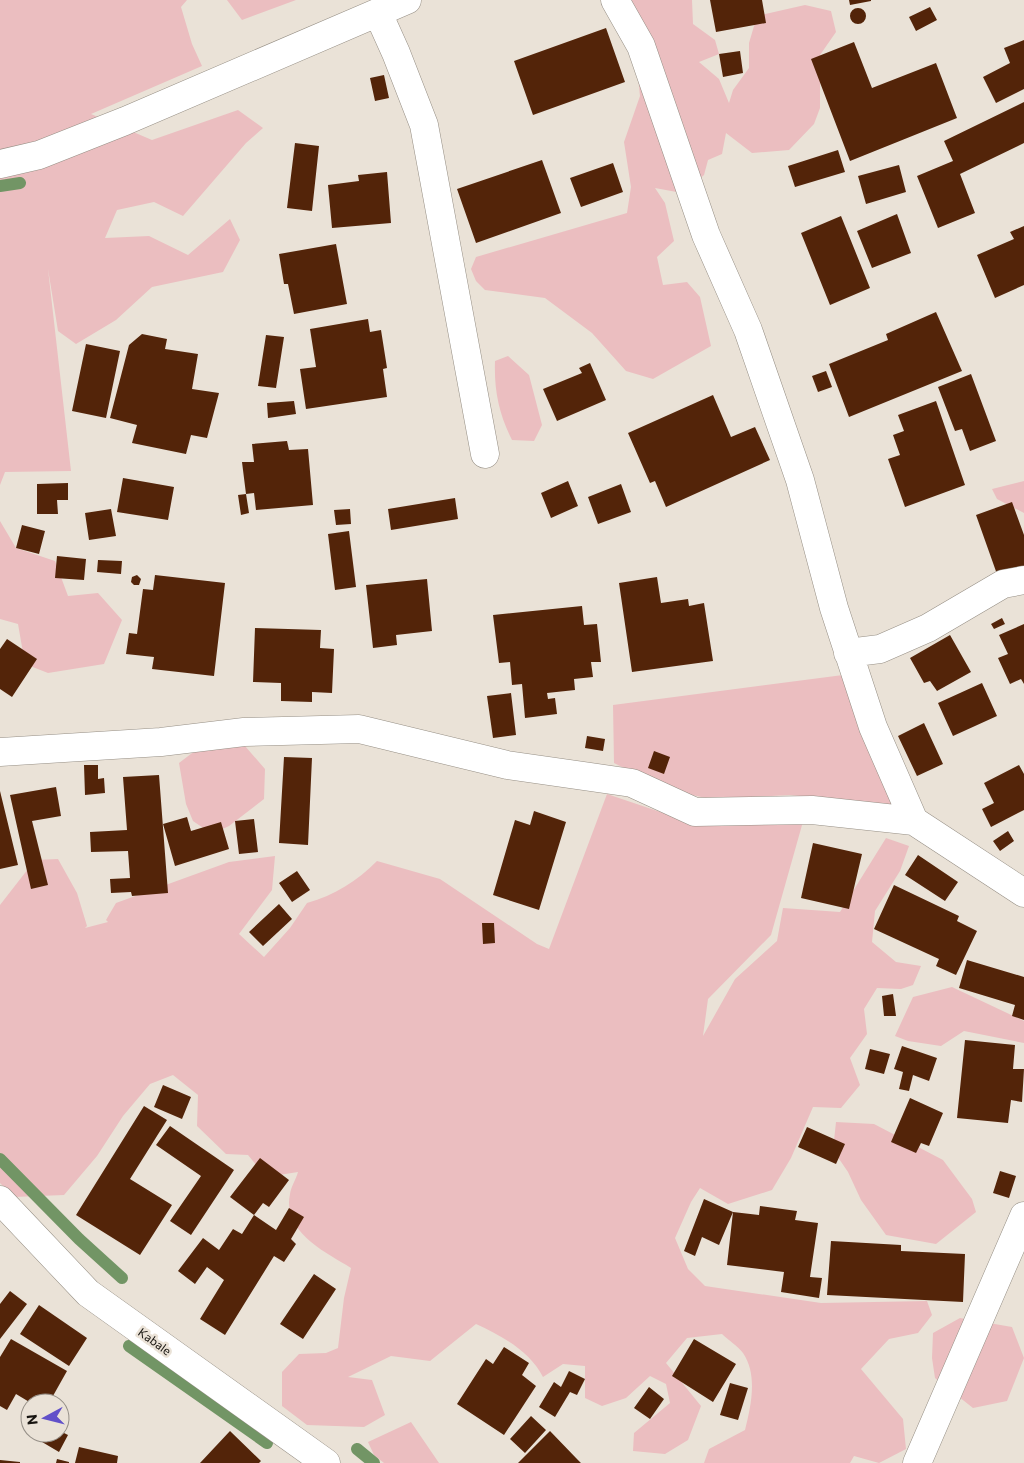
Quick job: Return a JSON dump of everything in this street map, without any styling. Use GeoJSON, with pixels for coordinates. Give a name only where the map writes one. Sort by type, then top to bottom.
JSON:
{"type":"FeatureCollection","features":[{"type":"Feature","properties":{"kind":"street"},"geometry":{"type":"LineString","coordinates":[[0,164],[39,155],[126,121],[407,0]]}},
{"type":"Feature","properties":{"kind":"street"},"geometry":{"type":"LineString","coordinates":[[616,0],[640,46],[706,235],[748,330],[800,480],[834,608],[873,727],[914,821]]}},
{"type":"Feature","properties":{"kind":"street"},"geometry":{"type":"LineString","coordinates":[[378,13],[424,125],[485,454]]}},
{"type":"Feature","properties":{"kind":"street"},"geometry":{"type":"LineString","coordinates":[[848,653],[880,649],[928,628],[1003,584],[1024,580]]}},
{"type":"Feature","properties":{"kind":"street"},"geometry":{"type":"LineString","coordinates":[[0,752],[161,742],[244,732],[359,729],[506,765],[632,783],[695,812],[812,810],[914,821],[1024,893]]}},
{"type":"Feature","properties":{"kind":"street","name":"Kabale"},"geometry":{"type":"LineString","coordinates":[[0,1200],[88,1293],[326,1463]]}},
{"type":"Feature","properties":{"kind":"street"},"geometry":{"type":"LineString","coordinates":[[917,1463],[1024,1216]]}},
{"type":"Feature","properties":{"kind":"shaded area"},"geometry":{"type":"Polygon","coordinates":[[[0,0],[187,0],[181,7],[192,44],[202,66],[91,114],[152,140],[238,110],[263,128],[246,143],[183,216],[154,202],[117,210],[105,238],[149,236],[188,255],[230,219],[240,240],[223,272],[152,287],[116,320],[76,344],[58,331],[48,269],[71,471],[5,472],[0,485],[0,192],[6,190],[0,180],[0,0]]]}},
{"type":"Feature","properties":{"kind":"shaded area"},"geometry":{"type":"Polygon","coordinates":[[[227,0],[296,0],[242,20],[227,0]]]}},
{"type":"Feature","properties":{"kind":"shaded area"},"geometry":{"type":"Polygon","coordinates":[[[630,0],[692,0],[693,24],[715,40],[719,54],[699,62],[719,79],[729,103],[733,90],[749,68],[749,43],[757,16],[805,5],[831,11],[836,32],[820,55],[820,108],[814,124],[789,150],[752,153],[726,133],[722,154],[708,160],[704,175],[682,193],[655,188],[665,203],[674,241],[657,257],[663,285],[687,282],[700,297],[711,346],[653,379],[626,371],[592,333],[545,298],[485,290],[476,281],[471,269],[476,257],[627,213],[631,187],[624,142],[640,96],[630,0]]]}},
{"type":"Feature","properties":{"kind":"shaded area"},"geometry":{"type":"Polygon","coordinates":[[[508,356],[529,375],[542,425],[534,441],[512,440],[504,421],[495,382],[495,361],[508,356]]]}},
{"type":"Feature","properties":{"kind":"shaded area"},"geometry":{"type":"Polygon","coordinates":[[[1024,481],[1024,513],[997,499],[992,489],[1024,481]]]}},
{"type":"Feature","properties":{"kind":"shaded area"},"geometry":{"type":"Polygon","coordinates":[[[0,521],[16,548],[55,561],[68,596],[98,593],[122,620],[104,664],[48,673],[25,664],[18,624],[0,619],[0,521]]]}},
{"type":"Feature","properties":{"kind":"shaded area"},"geometry":{"type":"Polygon","coordinates":[[[843,675],[895,806],[790,795],[710,799],[666,789],[614,763],[613,705],[843,675]]]}},
{"type":"Feature","properties":{"kind":"shaded area"},"geometry":{"type":"Polygon","coordinates":[[[245,746],[265,769],[264,799],[229,826],[212,834],[193,821],[186,804],[179,763],[200,747],[245,746]]]}},
{"type":"Feature","properties":{"kind":"shaded area"},"geometry":{"type":"Polygon","coordinates":[[[607,794],[693,823],[804,818],[771,935],[708,999],[703,1036],[735,979],[777,941],[783,908],[840,912],[886,838],[909,846],[900,871],[875,911],[872,942],[896,962],[921,966],[913,985],[901,989],[877,988],[864,1009],[867,1034],[850,1058],[860,1085],[841,1108],[813,1107],[791,1158],[772,1190],[728,1204],[700,1188],[691,1202],[675,1238],[688,1269],[705,1286],[821,1303],[927,1301],[932,1315],[918,1333],[889,1339],[861,1369],[903,1419],[906,1449],[879,1463],[854,1456],[850,1463],[704,1463],[709,1449],[745,1430],[751,1401],[752,1381],[748,1362],[741,1350],[722,1334],[687,1338],[666,1363],[701,1406],[688,1440],[665,1454],[633,1451],[634,1433],[670,1403],[666,1384],[650,1376],[626,1398],[602,1406],[585,1398],[585,1366],[563,1364],[543,1377],[531,1359],[523,1352],[505,1339],[476,1324],[430,1361],[391,1356],[348,1377],[372,1380],[385,1415],[364,1427],[307,1425],[282,1406],[282,1372],[299,1354],[326,1353],[338,1348],[344,1298],[351,1268],[318,1248],[299,1230],[292,1219],[289,1207],[290,1194],[298,1172],[266,1177],[248,1155],[226,1154],[197,1126],[198,1095],[173,1075],[150,1084],[123,1116],[97,1156],[64,1195],[14,1197],[0,1183],[0,905],[35,860],[58,859],[77,893],[87,926],[85,928],[108,922],[106,920],[116,903],[229,862],[275,856],[272,890],[239,934],[264,957],[290,928],[307,903],[327,896],[345,886],[362,875],[377,861],[440,879],[537,944],[549,949],[607,794]]]}},
{"type":"Feature","properties":{"kind":"shaded area"},"geometry":{"type":"Polygon","coordinates":[[[952,987],[1024,1021],[1024,1043],[964,1031],[941,1046],[908,1041],[895,1036],[913,997],[952,987]]]}},
{"type":"Feature","properties":{"kind":"shaded area"},"geometry":{"type":"Polygon","coordinates":[[[836,1122],[874,1124],[943,1160],[972,1199],[976,1212],[936,1244],[886,1235],[861,1200],[848,1172],[833,1150],[836,1122]]]}},
{"type":"Feature","properties":{"kind":"shaded area"},"geometry":{"type":"Polygon","coordinates":[[[960,1318],[1012,1327],[1024,1358],[1007,1401],[973,1408],[935,1378],[932,1358],[933,1333],[960,1318]]]}},
{"type":"Feature","properties":{"kind":"shaded area"},"geometry":{"type":"Polygon","coordinates":[[[411,1422],[439,1463],[384,1463],[374,1455],[368,1442],[411,1422]]]}},
{"type":"Feature","properties":{"kind":"building"},"geometry":{"type":"Polygon","coordinates":[[[710,0],[762,0],[766,23],[716,32],[710,0]]]}},
{"type":"Feature","properties":{"kind":"building"},"geometry":{"type":"Polygon","coordinates":[[[849,0],[871,0],[871,1],[850,5],[849,0]]]}},
{"type":"Feature","properties":{"kind":"building"},"geometry":{"type":"Polygon","coordinates":[[[930,7],[937,20],[916,31],[909,17],[930,7]]]}},
{"type":"Feature","properties":{"kind":"building"},"geometry":{"type":"Polygon","coordinates":[[[858,8],[864,10],[866,16],[864,22],[858,24],[852,22],[850,16],[852,10],[858,8]]]}},
{"type":"Feature","properties":{"kind":"building"},"geometry":{"type":"Polygon","coordinates":[[[606,28],[625,82],[533,115],[514,61],[606,28]]]}},
{"type":"Feature","properties":{"kind":"building"},"geometry":{"type":"Polygon","coordinates":[[[1024,40],[1024,89],[996,103],[983,77],[1010,63],[1004,48],[1024,40]]]}},
{"type":"Feature","properties":{"kind":"building"},"geometry":{"type":"Polygon","coordinates":[[[854,42],[872,88],[936,63],[957,118],[850,161],[811,59],[854,42]]]}},
{"type":"Feature","properties":{"kind":"building"},"geometry":{"type":"Polygon","coordinates":[[[740,51],[743,73],[723,77],[719,54],[740,51]]]}},
{"type":"Feature","properties":{"kind":"building"},"geometry":{"type":"Polygon","coordinates":[[[384,75],[389,98],[375,101],[370,78],[384,75]]]}},
{"type":"Feature","properties":{"kind":"building"},"geometry":{"type":"Polygon","coordinates":[[[1024,102],[1024,143],[960,174],[975,213],[938,228],[917,176],[953,161],[944,141],[1024,102]]]}},
{"type":"Feature","properties":{"kind":"building"},"geometry":{"type":"Polygon","coordinates":[[[295,143],[319,146],[312,211],[287,208],[295,143]]]}},
{"type":"Feature","properties":{"kind":"building"},"geometry":{"type":"Polygon","coordinates":[[[838,150],[845,172],[795,187],[788,166],[838,150]]]}},
{"type":"Feature","properties":{"kind":"building"},"geometry":{"type":"Polygon","coordinates":[[[542,160],[561,213],[476,243],[457,189],[542,160]]]}},
{"type":"Feature","properties":{"kind":"building"},"geometry":{"type":"Polygon","coordinates":[[[613,163],[623,192],[581,207],[570,178],[613,163]]]}},
{"type":"Feature","properties":{"kind":"building"},"geometry":{"type":"Polygon","coordinates":[[[899,165],[906,192],[866,204],[858,176],[899,165]]]}},
{"type":"Feature","properties":{"kind":"building"},"geometry":{"type":"Polygon","coordinates":[[[387,172],[391,223],[332,228],[328,185],[359,181],[358,175],[387,172]]]}},
{"type":"Feature","properties":{"kind":"building"},"geometry":{"type":"Polygon","coordinates":[[[897,214],[911,253],[872,268],[857,231],[897,214]]]}},
{"type":"Feature","properties":{"kind":"building"},"geometry":{"type":"Polygon","coordinates":[[[841,216],[870,288],[830,305],[801,233],[841,216]]]}},
{"type":"Feature","properties":{"kind":"building"},"geometry":{"type":"Polygon","coordinates":[[[1024,226],[1024,285],[995,298],[977,255],[1014,239],[1010,232],[1024,226]]]}},
{"type":"Feature","properties":{"kind":"building"},"geometry":{"type":"Polygon","coordinates":[[[336,244],[347,304],[294,314],[288,284],[284,284],[279,254],[336,244]]]}},
{"type":"Feature","properties":{"kind":"building"},"geometry":{"type":"Polygon","coordinates":[[[936,312],[962,371],[849,417],[829,364],[888,340],[886,334],[936,312]]]}},
{"type":"Feature","properties":{"kind":"building"},"geometry":{"type":"Polygon","coordinates":[[[368,319],[370,332],[381,330],[387,368],[383,369],[387,397],[306,409],[300,369],[316,367],[310,329],[368,319]]]}},
{"type":"Feature","properties":{"kind":"building"},"geometry":{"type":"Polygon","coordinates":[[[142,334],[167,339],[165,349],[198,354],[192,389],[219,393],[207,438],[191,435],[186,454],[132,443],[137,425],[110,418],[129,345],[142,334]]]}},
{"type":"Feature","properties":{"kind":"building"},"geometry":{"type":"Polygon","coordinates":[[[266,335],[284,337],[276,388],[258,386],[266,335]]]}},
{"type":"Feature","properties":{"kind":"building"},"geometry":{"type":"Polygon","coordinates":[[[86,344],[120,351],[106,418],[72,411],[86,344]]]}},
{"type":"Feature","properties":{"kind":"building"},"geometry":{"type":"Polygon","coordinates":[[[590,363],[606,400],[557,421],[543,389],[582,373],[579,368],[590,363]]]}},
{"type":"Feature","properties":{"kind":"building"},"geometry":{"type":"Polygon","coordinates":[[[826,371],[832,387],[818,392],[812,376],[826,371]]]}},
{"type":"Feature","properties":{"kind":"building"},"geometry":{"type":"Polygon","coordinates":[[[971,374],[996,441],[970,451],[962,429],[955,431],[938,387],[971,374]]]}},
{"type":"Feature","properties":{"kind":"building"},"geometry":{"type":"Polygon","coordinates":[[[713,395],[731,437],[755,427],[770,460],[666,507],[655,481],[650,483],[628,433],[713,395]]]}},
{"type":"Feature","properties":{"kind":"building"},"geometry":{"type":"Polygon","coordinates":[[[294,401],[296,414],[268,418],[267,403],[294,401]]]}},
{"type":"Feature","properties":{"kind":"building"},"geometry":{"type":"Polygon","coordinates":[[[936,401],[965,485],[905,507],[888,459],[900,455],[893,435],[904,431],[898,415],[936,401]]]}},
{"type":"Feature","properties":{"kind":"building"},"geometry":{"type":"Polygon","coordinates":[[[287,441],[289,450],[308,449],[313,505],[256,510],[254,493],[246,494],[242,462],[254,462],[252,444],[287,441]]]}},
{"type":"Feature","properties":{"kind":"building"},"geometry":{"type":"Polygon","coordinates":[[[123,478],[174,487],[168,520],[117,512],[123,478]]]}},
{"type":"Feature","properties":{"kind":"building"},"geometry":{"type":"Polygon","coordinates":[[[568,481],[578,506],[551,518],[541,493],[568,481]]]}},
{"type":"Feature","properties":{"kind":"building"},"geometry":{"type":"Polygon","coordinates":[[[68,483],[68,500],[57,500],[58,514],[37,514],[37,484],[68,483]]]}},
{"type":"Feature","properties":{"kind":"building"},"geometry":{"type":"Polygon","coordinates":[[[621,484],[631,512],[598,524],[588,497],[621,484]]]}},
{"type":"Feature","properties":{"kind":"building"},"geometry":{"type":"Polygon","coordinates":[[[246,494],[249,513],[241,515],[238,495],[246,494]]]}},
{"type":"Feature","properties":{"kind":"building"},"geometry":{"type":"Polygon","coordinates":[[[455,498],[458,519],[391,530],[388,509],[455,498]]]}},
{"type":"Feature","properties":{"kind":"building"},"geometry":{"type":"Polygon","coordinates":[[[1012,502],[1024,535],[1024,567],[998,577],[976,515],[1012,502]]]}},
{"type":"Feature","properties":{"kind":"building"},"geometry":{"type":"Polygon","coordinates":[[[111,509],[116,536],[89,540],[85,513],[111,509]]]}},
{"type":"Feature","properties":{"kind":"building"},"geometry":{"type":"Polygon","coordinates":[[[350,509],[351,524],[336,525],[334,510],[350,509]]]}},
{"type":"Feature","properties":{"kind":"building"},"geometry":{"type":"Polygon","coordinates":[[[22,525],[45,531],[39,554],[16,548],[22,525]]]}},
{"type":"Feature","properties":{"kind":"building"},"geometry":{"type":"Polygon","coordinates":[[[349,531],[356,587],[335,590],[328,534],[349,531]]]}},
{"type":"Feature","properties":{"kind":"building"},"geometry":{"type":"Polygon","coordinates":[[[57,556],[86,559],[84,580],[55,578],[57,556]]]}},
{"type":"Feature","properties":{"kind":"building"},"geometry":{"type":"Polygon","coordinates":[[[98,560],[122,561],[121,574],[97,572],[98,560]]]}},
{"type":"Feature","properties":{"kind":"building"},"geometry":{"type":"Polygon","coordinates":[[[137,575],[141,579],[139,585],[134,585],[131,582],[132,577],[137,575]]]}},
{"type":"Feature","properties":{"kind":"building"},"geometry":{"type":"Polygon","coordinates":[[[155,575],[225,583],[214,676],[152,669],[154,657],[126,654],[129,633],[137,634],[143,589],[153,590],[155,575]]]}},
{"type":"Feature","properties":{"kind":"building"},"geometry":{"type":"Polygon","coordinates":[[[657,577],[661,603],[688,599],[689,606],[704,603],[713,661],[632,672],[619,583],[657,577]]]}},
{"type":"Feature","properties":{"kind":"building"},"geometry":{"type":"Polygon","coordinates":[[[427,579],[432,631],[396,635],[397,645],[373,648],[366,585],[427,579]]]}},
{"type":"Feature","properties":{"kind":"building"},"geometry":{"type":"Polygon","coordinates":[[[582,606],[584,625],[597,624],[601,662],[591,662],[593,677],[574,679],[575,690],[547,693],[548,699],[555,698],[557,714],[525,718],[522,684],[512,685],[510,662],[499,663],[493,615],[582,606]]]}},
{"type":"Feature","properties":{"kind":"building"},"geometry":{"type":"Polygon","coordinates":[[[1002,618],[1005,624],[994,629],[991,624],[1002,618]]]}},
{"type":"Feature","properties":{"kind":"building"},"geometry":{"type":"Polygon","coordinates":[[[1024,624],[1024,684],[1021,679],[1010,684],[998,658],[1008,654],[999,635],[1024,624]]]}},
{"type":"Feature","properties":{"kind":"building"},"geometry":{"type":"Polygon","coordinates":[[[255,628],[321,630],[320,648],[334,649],[332,693],[312,692],[312,702],[281,701],[281,683],[253,682],[255,628]]]}},
{"type":"Feature","properties":{"kind":"building"},"geometry":{"type":"Polygon","coordinates":[[[950,635],[971,672],[937,691],[930,681],[924,683],[910,658],[950,635]]]}},
{"type":"Feature","properties":{"kind":"building"},"geometry":{"type":"Polygon","coordinates":[[[7,639],[37,659],[12,697],[0,689],[0,649],[7,639]]]}},
{"type":"Feature","properties":{"kind":"building"},"geometry":{"type":"Polygon","coordinates":[[[982,683],[997,716],[953,736],[938,703],[982,683]]]}},
{"type":"Feature","properties":{"kind":"building"},"geometry":{"type":"Polygon","coordinates":[[[511,693],[516,735],[493,738],[487,696],[511,693]]]}},
{"type":"Feature","properties":{"kind":"building"},"geometry":{"type":"Polygon","coordinates":[[[924,723],[943,764],[917,776],[898,736],[924,723]]]}},
{"type":"Feature","properties":{"kind":"building"},"geometry":{"type":"Polygon","coordinates":[[[587,736],[605,739],[603,751],[585,748],[587,736]]]}},
{"type":"Feature","properties":{"kind":"building"},"geometry":{"type":"Polygon","coordinates":[[[654,751],[670,757],[664,774],[648,768],[654,751]]]}},
{"type":"Feature","properties":{"kind":"building"},"geometry":{"type":"Polygon","coordinates":[[[284,757],[312,758],[308,845],[279,843],[284,757]]]}},
{"type":"Feature","properties":{"kind":"building"},"geometry":{"type":"Polygon","coordinates":[[[84,765],[98,765],[98,779],[104,778],[105,793],[85,795],[84,765]]]}},
{"type":"Feature","properties":{"kind":"building"},"geometry":{"type":"Polygon","coordinates":[[[1019,765],[1024,774],[1024,810],[991,827],[982,809],[994,803],[984,783],[1019,765]]]}},
{"type":"Feature","properties":{"kind":"building"},"geometry":{"type":"Polygon","coordinates":[[[159,775],[168,893],[132,896],[131,892],[111,893],[110,879],[130,878],[128,851],[91,852],[90,832],[127,830],[123,777],[159,775]]]}},
{"type":"Feature","properties":{"kind":"building"},"geometry":{"type":"Polygon","coordinates":[[[56,787],[61,816],[32,821],[48,885],[31,889],[10,795],[56,787]]]}},
{"type":"Feature","properties":{"kind":"building"},"geometry":{"type":"Polygon","coordinates":[[[0,791],[18,865],[0,869],[0,791]]]}},
{"type":"Feature","properties":{"kind":"building"},"geometry":{"type":"Polygon","coordinates":[[[534,811],[566,822],[539,910],[493,895],[515,820],[530,825],[534,811]]]}},
{"type":"Feature","properties":{"kind":"building"},"geometry":{"type":"Polygon","coordinates":[[[187,817],[191,831],[221,822],[229,849],[175,866],[163,824],[187,817]]]}},
{"type":"Feature","properties":{"kind":"building"},"geometry":{"type":"Polygon","coordinates":[[[254,819],[258,852],[239,854],[235,821],[254,819]]]}},
{"type":"Feature","properties":{"kind":"building"},"geometry":{"type":"Polygon","coordinates":[[[1008,831],[1014,841],[1000,851],[993,841],[1008,831]]]}},
{"type":"Feature","properties":{"kind":"building"},"geometry":{"type":"Polygon","coordinates":[[[813,843],[862,854],[849,909],[801,898],[813,843]]]}},
{"type":"Feature","properties":{"kind":"building"},"geometry":{"type":"Polygon","coordinates":[[[918,855],[958,882],[945,901],[905,875],[918,855]]]}},
{"type":"Feature","properties":{"kind":"building"},"geometry":{"type":"Polygon","coordinates":[[[297,871],[310,890],[292,902],[279,883],[297,871]]]}},
{"type":"Feature","properties":{"kind":"building"},"geometry":{"type":"Polygon","coordinates":[[[894,885],[959,916],[957,921],[977,931],[956,975],[936,966],[939,959],[874,929],[894,885]]]}},
{"type":"Feature","properties":{"kind":"building"},"geometry":{"type":"Polygon","coordinates":[[[279,904],[292,919],[263,946],[249,932],[279,904]]]}},
{"type":"Feature","properties":{"kind":"building"},"geometry":{"type":"Polygon","coordinates":[[[482,923],[494,923],[495,943],[483,944],[482,923]]]}},
{"type":"Feature","properties":{"kind":"building"},"geometry":{"type":"Polygon","coordinates":[[[967,960],[1024,977],[1024,1020],[1012,1016],[1015,1005],[959,988],[967,960]]]}},
{"type":"Feature","properties":{"kind":"building"},"geometry":{"type":"Polygon","coordinates":[[[893,994],[896,1016],[884,1016],[882,996],[893,994]]]}},
{"type":"Feature","properties":{"kind":"building"},"geometry":{"type":"Polygon","coordinates":[[[965,1040],[1015,1045],[1013,1069],[1024,1069],[1022,1102],[1011,1100],[1008,1123],[957,1118],[965,1040]]]}},
{"type":"Feature","properties":{"kind":"building"},"geometry":{"type":"Polygon","coordinates":[[[902,1046],[937,1058],[929,1081],[913,1075],[909,1091],[899,1089],[903,1072],[894,1069],[902,1046]]]}},
{"type":"Feature","properties":{"kind":"building"},"geometry":{"type":"Polygon","coordinates":[[[870,1049],[890,1054],[884,1074],[865,1069],[870,1049]]]}},
{"type":"Feature","properties":{"kind":"building"},"geometry":{"type":"Polygon","coordinates":[[[163,1085],[191,1097],[182,1119],[154,1107],[163,1085]]]}},
{"type":"Feature","properties":{"kind":"building"},"geometry":{"type":"Polygon","coordinates":[[[910,1098],[943,1113],[929,1146],[921,1143],[916,1153],[891,1142],[910,1098]]]}},
{"type":"Feature","properties":{"kind":"building"},"geometry":{"type":"Polygon","coordinates":[[[144,1106],[167,1120],[130,1179],[172,1205],[140,1255],[76,1215],[144,1106]]]}},
{"type":"Feature","properties":{"kind":"building"},"geometry":{"type":"Polygon","coordinates":[[[170,1126],[234,1170],[191,1235],[170,1221],[201,1176],[156,1145],[170,1126]]]}},
{"type":"Feature","properties":{"kind":"building"},"geometry":{"type":"Polygon","coordinates":[[[807,1127],[845,1144],[836,1164],[798,1147],[807,1127]]]}},
{"type":"Feature","properties":{"kind":"building"},"geometry":{"type":"Polygon","coordinates":[[[260,1158],[289,1180],[269,1207],[263,1203],[254,1215],[230,1197],[260,1158]]]}},
{"type":"Feature","properties":{"kind":"building"},"geometry":{"type":"Polygon","coordinates":[[[1000,1171],[1016,1176],[1009,1198],[993,1193],[1000,1171]]]}},
{"type":"Feature","properties":{"kind":"building"},"geometry":{"type":"Polygon","coordinates":[[[704,1199],[733,1212],[719,1245],[702,1237],[695,1256],[684,1251],[704,1199]]]}},
{"type":"Feature","properties":{"kind":"building"},"geometry":{"type":"Polygon","coordinates":[[[760,1206],[797,1211],[795,1220],[818,1223],[810,1277],[822,1278],[819,1298],[781,1292],[784,1272],[727,1265],[733,1212],[759,1215],[760,1206]]]}},
{"type":"Feature","properties":{"kind":"building"},"geometry":{"type":"Polygon","coordinates":[[[289,1208],[304,1217],[291,1239],[296,1244],[284,1262],[274,1256],[225,1335],[200,1319],[224,1280],[207,1267],[195,1284],[178,1271],[203,1238],[219,1250],[233,1229],[242,1234],[254,1215],[276,1230],[289,1208]]]}},
{"type":"Feature","properties":{"kind":"building"},"geometry":{"type":"Polygon","coordinates":[[[831,1241],[901,1245],[901,1251],[965,1254],[963,1302],[827,1295],[831,1241]]]}},
{"type":"Feature","properties":{"kind":"building"},"geometry":{"type":"Polygon","coordinates":[[[314,1274],[336,1289],[303,1339],[280,1324],[314,1274]]]}},
{"type":"Feature","properties":{"kind":"building"},"geometry":{"type":"Polygon","coordinates":[[[10,1291],[27,1304],[0,1339],[0,1304],[10,1291]]]}},
{"type":"Feature","properties":{"kind":"building"},"geometry":{"type":"Polygon","coordinates":[[[39,1305],[87,1338],[69,1366],[20,1334],[39,1305]]]}},
{"type":"Feature","properties":{"kind":"building"},"geometry":{"type":"Polygon","coordinates":[[[11,1339],[67,1371],[55,1393],[20,1393],[20,1396],[16,1394],[7,1410],[0,1406],[0,1357],[11,1339]]]}},
{"type":"Feature","properties":{"kind":"building"},"geometry":{"type":"Polygon","coordinates":[[[694,1339],[736,1364],[713,1402],[672,1376],[694,1339]]]}},
{"type":"Feature","properties":{"kind":"building"},"geometry":{"type":"Polygon","coordinates":[[[504,1347],[529,1363],[522,1375],[536,1386],[504,1435],[457,1404],[486,1359],[493,1364],[504,1347]]]}},
{"type":"Feature","properties":{"kind":"building"},"geometry":{"type":"Polygon","coordinates":[[[569,1371],[585,1379],[577,1395],[570,1392],[555,1417],[539,1407],[554,1382],[561,1387],[569,1371]]]}},
{"type":"Feature","properties":{"kind":"building"},"geometry":{"type":"Polygon","coordinates":[[[730,1383],[748,1388],[738,1420],[720,1415],[730,1383]]]}},
{"type":"Feature","properties":{"kind":"building"},"geometry":{"type":"Polygon","coordinates":[[[649,1387],[664,1399],[650,1419],[634,1408],[649,1387]]]}},
{"type":"Feature","properties":{"kind":"building"},"geometry":{"type":"Polygon","coordinates":[[[531,1416],[546,1430],[525,1453],[510,1439],[531,1416]]]}},
{"type":"Feature","properties":{"kind":"building"},"geometry":{"type":"Polygon","coordinates":[[[230,1431],[261,1461],[259,1463],[200,1463],[230,1431]]]}},
{"type":"Feature","properties":{"kind":"building"},"geometry":{"type":"Polygon","coordinates":[[[550,1431],[581,1463],[518,1463],[550,1431]]]}},
{"type":"Feature","properties":{"kind":"building"},"geometry":{"type":"Polygon","coordinates":[[[44,1443],[64,1443],[59,1452],[44,1443]]]}},
{"type":"Feature","properties":{"kind":"building"},"geometry":{"type":"Polygon","coordinates":[[[79,1447],[118,1456],[117,1463],[75,1463],[79,1447]]]}},
{"type":"Feature","properties":{"kind":"building"},"geometry":{"type":"Polygon","coordinates":[[[57,1459],[69,1462],[69,1463],[56,1463],[57,1459]]]}},
{"type":"Feature","properties":{"kind":"building"},"geometry":{"type":"Polygon","coordinates":[[[0,1460],[20,1462],[20,1463],[0,1463],[0,1460]]]}},
{"type":"Feature","properties":{"kind":"waterway"},"geometry":{"type":"LineString","coordinates":[[0,186],[20,183]]}},
{"type":"Feature","properties":{"kind":"waterway"},"geometry":{"type":"LineString","coordinates":[[0,1159],[79,1239],[122,1278]]}},
{"type":"Feature","properties":{"kind":"waterway"},"geometry":{"type":"LineString","coordinates":[[129,1346],[267,1443]]}},
{"type":"Feature","properties":{"kind":"waterway"},"geometry":{"type":"LineString","coordinates":[[357,1449],[374,1463]]}}]}
